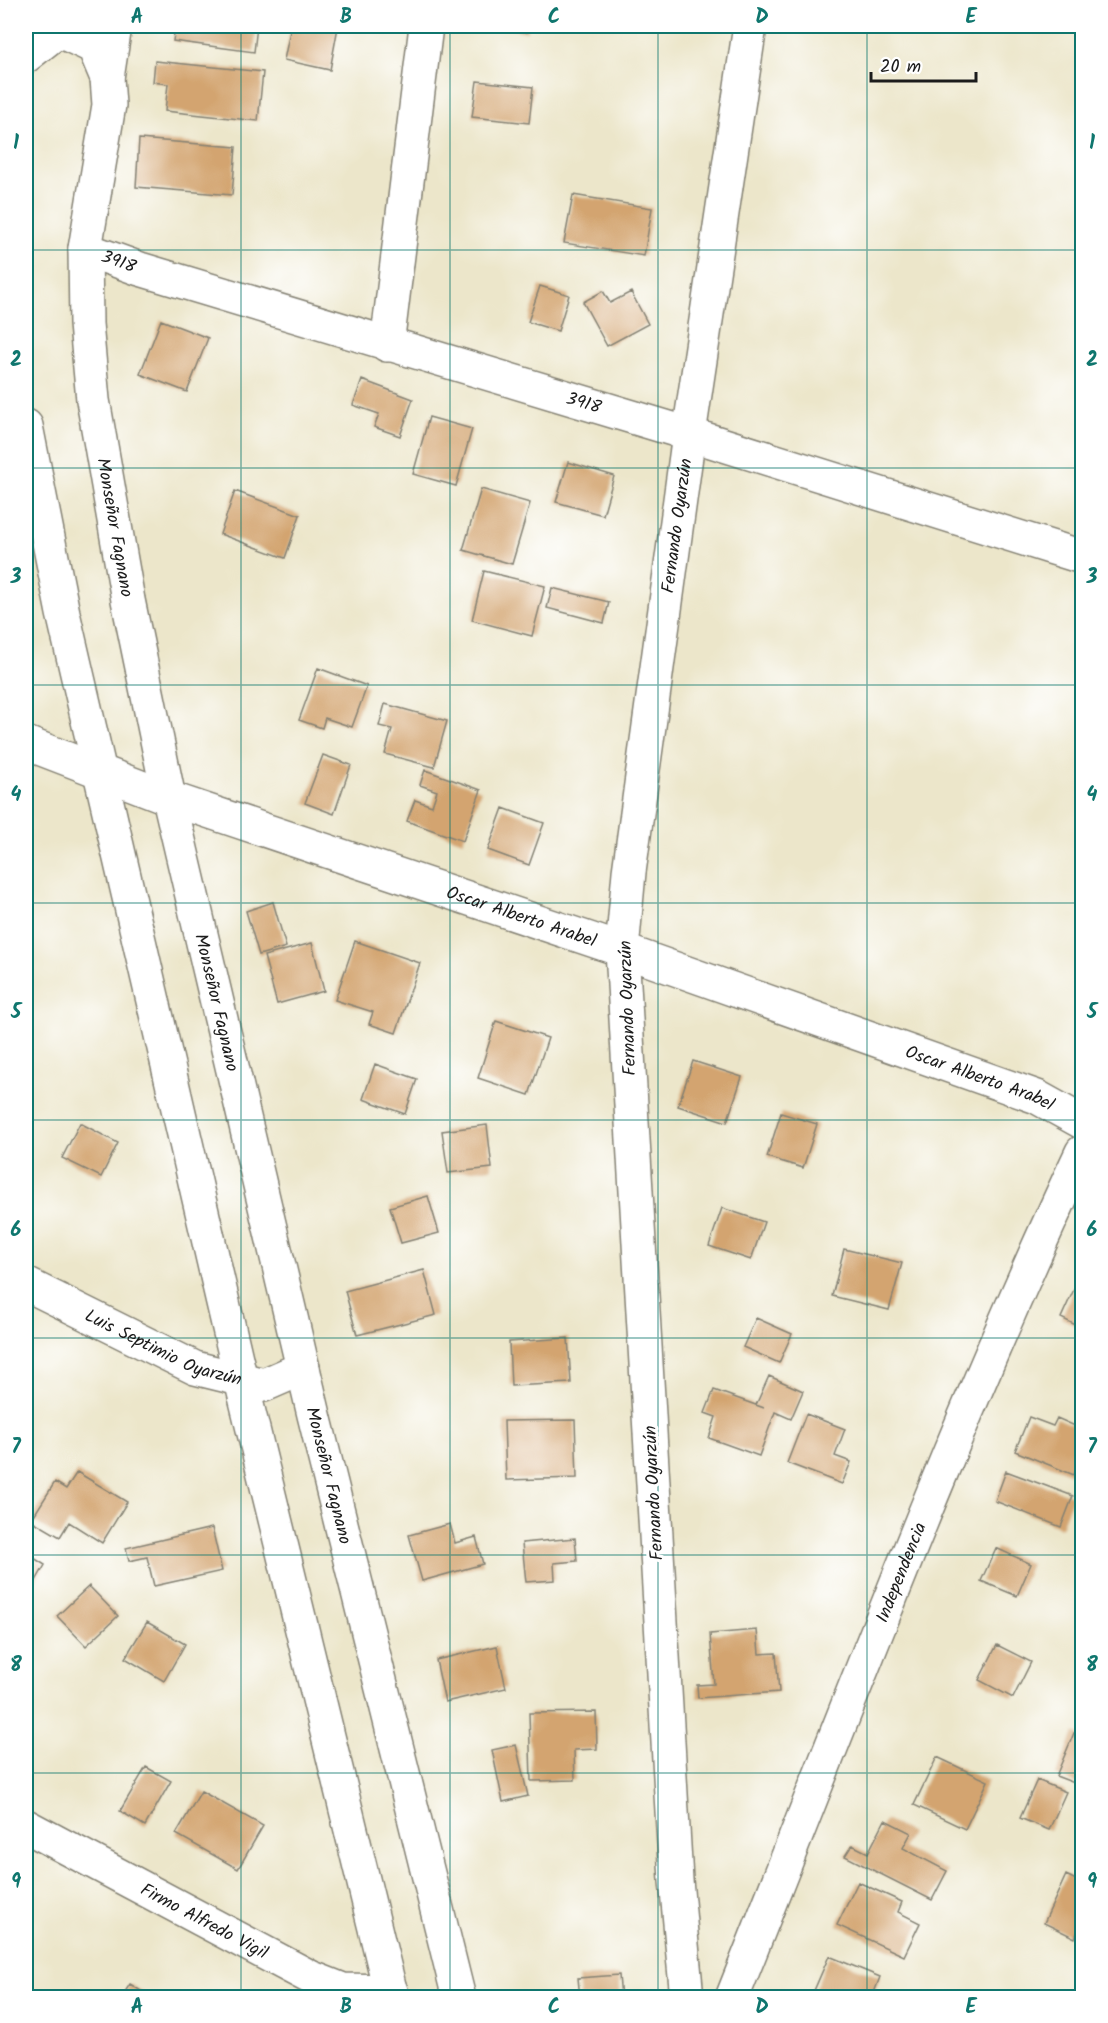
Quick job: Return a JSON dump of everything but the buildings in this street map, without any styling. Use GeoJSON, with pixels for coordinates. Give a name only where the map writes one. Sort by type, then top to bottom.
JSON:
{"type":"FeatureCollection","features":[{"type":"Feature","properties":{"kind":"street"},"geometry":{"type":"LineString","coordinates":[[107,78],[115,26]]}},
{"type":"Feature","properties":{"kind":"street"},"geometry":{"type":"LineString","coordinates":[[387,345],[426,26]]}},
{"type":"Feature","properties":{"kind":"street","name":"Fernando Oyarzún"},"geometry":{"type":"LineString","coordinates":[[687,1998],[675,1868],[622,950],[629,872],[689,434],[750,26]]}},
{"type":"Feature","properties":{"kind":"street"},"geometry":{"type":"LineString","coordinates":[[26,56],[56,27]]}},
{"type":"Feature","properties":{"kind":"street","name":"Monseñor Fagnano"},"geometry":{"type":"LineString","coordinates":[[56,27],[94,46],[107,78],[109,105],[86,249],[86,324],[93,400],[128,600],[170,798],[303,1368],[459,1998]]}},
{"type":"Feature","properties":{"kind":"street","name":"3918"},"geometry":{"type":"LineString","coordinates":[[86,249],[140,269],[689,434],[1083,557]]}},
{"type":"Feature","properties":{"kind":"street"},"geometry":{"type":"LineString","coordinates":[[26,426],[63,613],[241,1380],[391,1994]]}},
{"type":"Feature","properties":{"kind":"street","name":"Oscar Alberto Arabel"},"geometry":{"type":"LineString","coordinates":[[26,743],[170,798],[622,950],[1037,1097],[1083,1122]]}},
{"type":"Feature","properties":{"kind":"street","name":"Independencia"},"geometry":{"type":"LineString","coordinates":[[732,1998],[946,1464],[1040,1243],[1083,1152]]}},
{"type":"Feature","properties":{"kind":"street","name":"Luis Septimio Oyarzún"},"geometry":{"type":"LineString","coordinates":[[26,1284],[195,1368],[264,1385],[303,1368]]}},
{"type":"Feature","properties":{"kind":"street","name":"Firmo Alfredo Vigil"},"geometry":{"type":"LineString","coordinates":[[26,1826],[310,1977],[343,1990],[391,1994]]}}]}
